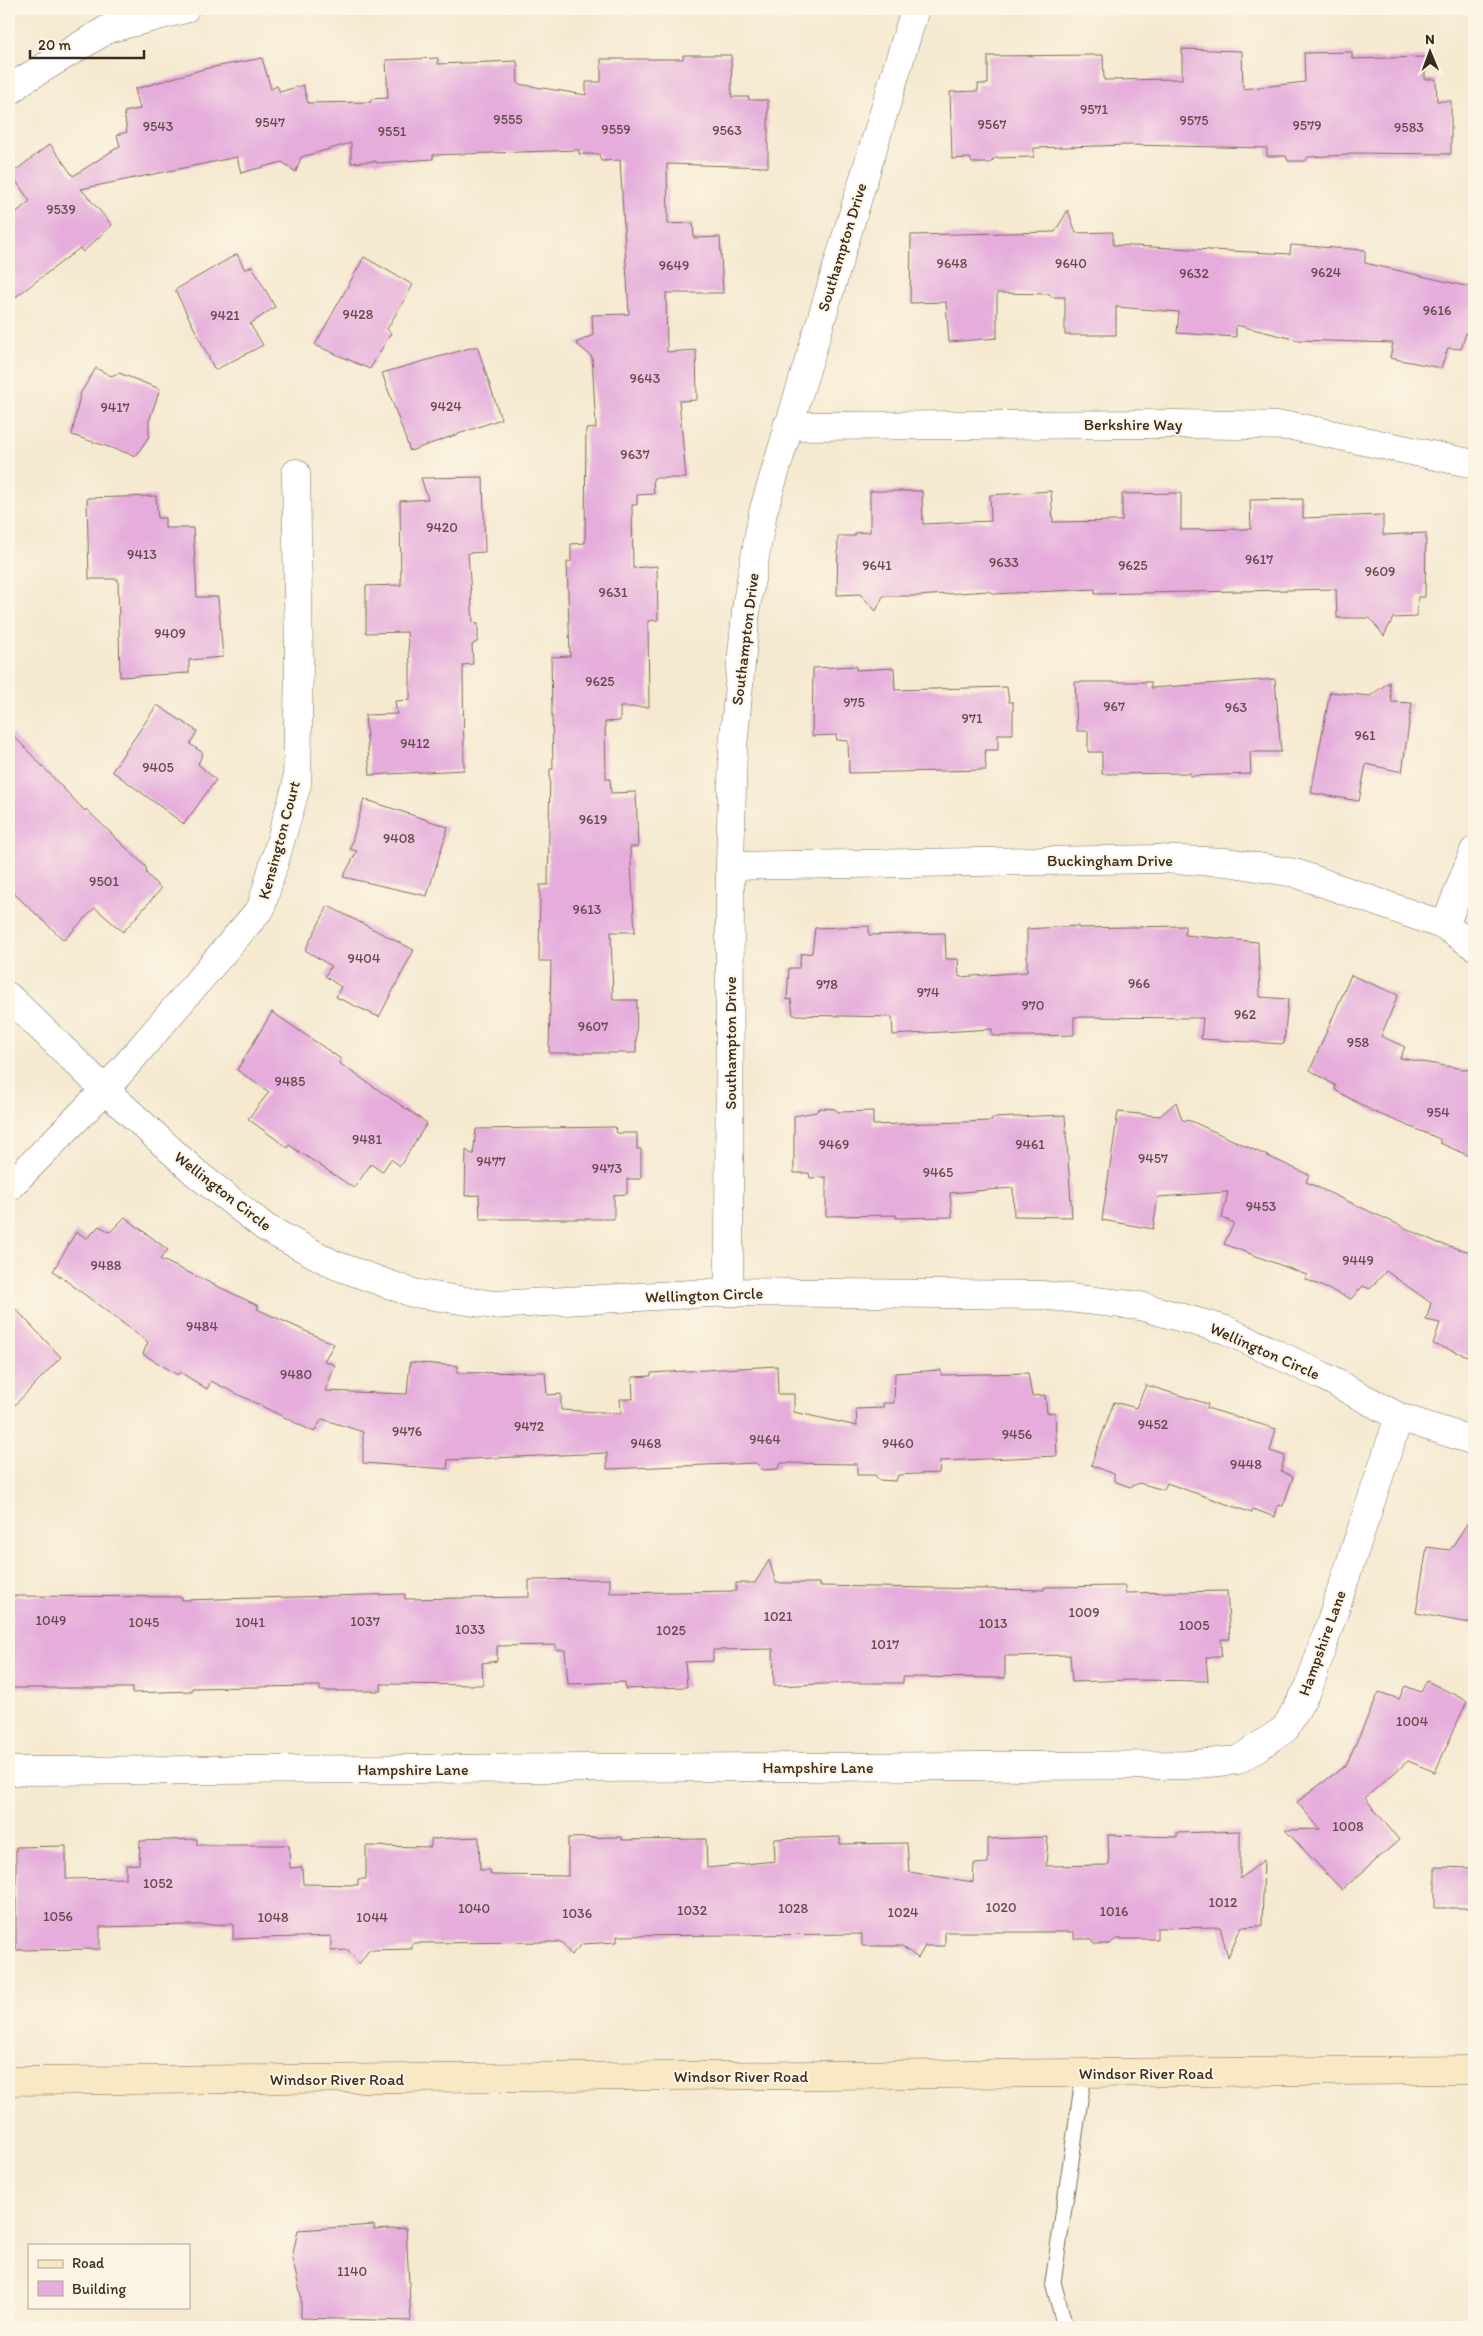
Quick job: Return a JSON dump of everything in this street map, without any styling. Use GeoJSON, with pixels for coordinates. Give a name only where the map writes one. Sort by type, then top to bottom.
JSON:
{"type":"FeatureCollection","features":[{"type":"Feature","properties":{"kind":"main road","name":"Windsor River Road"},"geometry":{"type":"LineString","coordinates":[[9,2081],[1474,2070]]}},
{"type":"Feature","properties":{"kind":"street"},"geometry":{"type":"LineString","coordinates":[[9,92],[20,82],[108,29],[185,9]]}},
{"type":"Feature","properties":{"kind":"street","name":"Southampton Drive"},"geometry":{"type":"LineString","coordinates":[[729,1292],[730,866],[733,747],[747,602],[763,512],[787,426],[914,9]]}},
{"type":"Feature","properties":{"kind":"street","name":"Berkshire Way"},"geometry":{"type":"LineString","coordinates":[[787,426],[1176,424],[1292,426],[1474,464]]}},
{"type":"Feature","properties":{"kind":"street","name":"Kensington Court"},"geometry":{"type":"LineString","coordinates":[[9,1187],[105,1090],[261,908],[297,784],[299,660],[296,473]]}},
{"type":"Feature","properties":{"kind":"street"},"geometry":{"type":"LineString","coordinates":[[1446,926],[1474,851]]}},
{"type":"Feature","properties":{"kind":"street","name":"Buckingham Drive"},"geometry":{"type":"LineString","coordinates":[[730,866],[1158,858],[1227,862],[1295,873],[1446,926],[1474,946]]}},
{"type":"Feature","properties":{"kind":"street","name":"Wellington Circle"},"geometry":{"type":"LineString","coordinates":[[9,997],[105,1090],[197,1174],[266,1228],[335,1265],[413,1293],[494,1305],[729,1292],[1041,1295],[1140,1306],[1226,1330],[1321,1375],[1399,1416],[1474,1441]]}},
{"type":"Feature","properties":{"kind":"street","name":"Hampshire Lane"},"geometry":{"type":"LineString","coordinates":[[9,1771],[1177,1766],[1238,1760],[1285,1730],[1309,1686],[1399,1416]]}},
{"type":"Feature","properties":{"kind":"lane"},"geometry":{"type":"LineString","coordinates":[[1065,2327],[1053,2282],[1084,2073]]}},
{"type":"Feature","properties":{"kind":"building"},"geometry":{"type":"Polygon","coordinates":[[[1182,49],[1242,51],[1243,89],[1305,82],[1304,53],[1352,52],[1352,59],[1425,57],[1425,79],[1436,79],[1437,101],[1451,101],[1451,154],[1349,153],[1349,155],[1308,157],[1305,161],[1288,161],[1286,156],[1267,156],[1267,148],[1128,145],[1034,148],[1034,157],[995,158],[990,163],[972,163],[970,158],[952,159],[950,92],[978,91],[978,84],[988,84],[988,56],[1103,55],[1104,80],[1182,79],[1182,49]]]}},
{"type":"Feature","properties":{"kind":"building"},"geometry":{"type":"Polygon","coordinates":[[[683,55],[731,55],[732,97],[749,97],[749,100],[768,100],[768,167],[667,164],[668,224],[693,223],[694,238],[720,237],[723,293],[666,293],[667,352],[696,350],[697,400],[679,401],[686,478],[653,478],[654,494],[637,495],[637,505],[632,505],[633,568],[657,566],[658,620],[648,621],[649,707],[620,707],[620,721],[605,722],[606,779],[610,779],[611,793],[636,792],[638,847],[630,847],[635,932],[611,932],[613,1000],[637,1000],[636,1053],[549,1053],[551,961],[539,961],[540,885],[548,885],[550,769],[553,769],[551,657],[570,656],[567,562],[571,561],[571,544],[585,543],[586,429],[596,428],[592,357],[576,343],[593,335],[592,315],[629,314],[620,160],[601,161],[599,154],[579,154],[579,150],[433,155],[433,159],[351,163],[351,143],[301,157],[296,172],[282,162],[241,173],[237,157],[81,189],[112,225],[83,252],[80,248],[9,302],[9,218],[30,201],[11,174],[50,144],[73,176],[120,146],[117,135],[127,132],[124,112],[140,109],[135,89],[204,69],[262,58],[271,89],[277,86],[280,92],[303,85],[308,103],[371,102],[371,99],[388,98],[386,60],[438,58],[438,64],[517,61],[518,84],[586,95],[586,82],[601,82],[601,59],[683,59],[683,55]]]}},
{"type":"Feature","properties":{"kind":"building"},"geometry":{"type":"Polygon","coordinates":[[[1068,210],[1076,233],[1113,232],[1113,245],[1290,254],[1291,245],[1365,250],[1365,263],[1474,288],[1474,335],[1466,333],[1461,349],[1448,348],[1441,368],[1390,358],[1393,343],[1298,340],[1236,325],[1236,337],[1177,333],[1179,312],[1116,307],[1116,335],[1065,335],[1065,297],[1051,297],[1050,294],[997,293],[997,338],[949,342],[946,302],[910,303],[911,235],[1055,232],[1068,210]]]}},
{"type":"Feature","properties":{"kind":"building"},"geometry":{"type":"Polygon","coordinates":[[[237,254],[245,270],[252,266],[275,307],[250,324],[263,345],[215,370],[175,290],[237,254]]]}},
{"type":"Feature","properties":{"kind":"building"},"geometry":{"type":"Polygon","coordinates":[[[364,257],[413,285],[387,329],[391,333],[370,369],[315,345],[364,257]]]}},
{"type":"Feature","properties":{"kind":"building"},"geometry":{"type":"Polygon","coordinates":[[[477,346],[501,419],[410,451],[382,373],[477,346]]]}},
{"type":"Feature","properties":{"kind":"building"},"geometry":{"type":"Polygon","coordinates":[[[96,368],[111,376],[119,373],[160,389],[149,421],[149,436],[136,456],[72,435],[80,394],[96,368]]]}},
{"type":"Feature","properties":{"kind":"building"},"geometry":{"type":"Polygon","coordinates":[[[483,477],[485,552],[468,553],[473,622],[478,624],[478,641],[472,645],[473,664],[463,665],[464,770],[370,775],[365,715],[397,714],[395,701],[410,700],[410,663],[407,632],[366,633],[366,586],[401,585],[400,501],[428,499],[421,478],[483,477]]]}},
{"type":"Feature","properties":{"kind":"building"},"geometry":{"type":"Polygon","coordinates":[[[870,491],[922,491],[923,524],[991,521],[990,495],[1051,491],[1053,522],[1122,521],[1122,494],[1181,493],[1181,530],[1251,529],[1250,500],[1303,499],[1303,518],[1383,515],[1383,535],[1426,533],[1425,597],[1418,597],[1417,617],[1393,618],[1384,636],[1370,618],[1337,618],[1336,589],[1095,594],[1095,589],[994,594],[988,591],[917,596],[883,596],[876,611],[860,594],[837,595],[838,536],[855,536],[855,533],[870,532],[870,491]]]}},
{"type":"Feature","properties":{"kind":"building"},"geometry":{"type":"Polygon","coordinates":[[[156,496],[158,518],[165,518],[165,528],[193,528],[197,597],[218,597],[223,657],[189,660],[189,673],[120,677],[118,579],[89,579],[87,498],[156,496]]]}},
{"type":"Feature","properties":{"kind":"building"},"geometry":{"type":"Polygon","coordinates":[[[856,666],[856,670],[894,668],[895,690],[1007,687],[1009,702],[1013,702],[1013,734],[998,734],[998,750],[985,750],[986,770],[849,773],[848,741],[837,740],[836,735],[812,736],[813,668],[856,666]]]}},
{"type":"Feature","properties":{"kind":"building"},"geometry":{"type":"Polygon","coordinates":[[[1275,679],[1281,752],[1250,752],[1251,774],[1190,776],[1190,773],[1102,774],[1102,752],[1088,752],[1088,731],[1077,731],[1075,682],[1151,682],[1151,688],[1275,679]]]}},
{"type":"Feature","properties":{"kind":"building"},"geometry":{"type":"Polygon","coordinates":[[[1389,682],[1392,702],[1412,703],[1402,772],[1366,764],[1359,801],[1311,793],[1330,692],[1370,696],[1389,682]]]}},
{"type":"Feature","properties":{"kind":"building"},"geometry":{"type":"Polygon","coordinates":[[[157,705],[197,731],[190,744],[203,753],[198,764],[216,780],[184,824],[112,771],[157,705]]]}},
{"type":"Feature","properties":{"kind":"building"},"geometry":{"type":"Polygon","coordinates":[[[9,731],[85,811],[86,809],[146,867],[146,873],[161,889],[123,932],[95,908],[64,940],[9,889],[9,731]]]}},
{"type":"Feature","properties":{"kind":"building"},"geometry":{"type":"Polygon","coordinates":[[[364,799],[448,827],[427,896],[343,877],[357,851],[350,849],[364,799]]]}},
{"type":"Feature","properties":{"kind":"building"},"geometry":{"type":"Polygon","coordinates":[[[328,906],[414,950],[379,1017],[336,997],[341,987],[325,976],[331,966],[305,950],[328,906]]]}},
{"type":"Feature","properties":{"kind":"building"},"geometry":{"type":"Polygon","coordinates":[[[869,926],[869,935],[945,933],[946,959],[958,959],[959,977],[1027,972],[1027,929],[1078,926],[1078,928],[1185,926],[1185,935],[1258,942],[1260,997],[1288,999],[1284,1044],[1201,1039],[1203,1018],[1074,1017],[1074,1035],[992,1036],[992,1029],[893,1035],[892,1017],[793,1015],[791,999],[787,1000],[789,968],[799,968],[801,954],[812,953],[815,928],[869,926]]]}},
{"type":"Feature","properties":{"kind":"building"},"geometry":{"type":"Polygon","coordinates":[[[1351,975],[1398,995],[1381,1036],[1405,1047],[1400,1058],[1474,1071],[1474,1158],[1440,1143],[1440,1139],[1372,1111],[1335,1090],[1336,1086],[1310,1070],[1351,975]]]}},
{"type":"Feature","properties":{"kind":"building"},"geometry":{"type":"Polygon","coordinates":[[[272,1012],[341,1059],[339,1063],[427,1123],[400,1166],[391,1159],[382,1172],[371,1164],[354,1188],[289,1145],[288,1148],[248,1119],[269,1092],[237,1070],[272,1012]]]}},
{"type":"Feature","properties":{"kind":"building"},"geometry":{"type":"Polygon","coordinates":[[[1176,1102],[1182,1120],[1191,1121],[1309,1175],[1306,1182],[1438,1243],[1474,1253],[1474,1358],[1433,1344],[1440,1323],[1426,1320],[1431,1303],[1386,1271],[1370,1289],[1363,1286],[1351,1299],[1305,1279],[1307,1275],[1224,1244],[1234,1223],[1222,1218],[1228,1192],[1158,1197],[1153,1229],[1102,1220],[1118,1112],[1160,1116],[1176,1102]]]}},
{"type":"Feature","properties":{"kind":"building"},"geometry":{"type":"Polygon","coordinates":[[[820,1108],[835,1109],[838,1112],[873,1111],[873,1125],[992,1121],[992,1118],[1065,1115],[1072,1217],[1014,1216],[1013,1188],[950,1193],[952,1217],[896,1218],[896,1215],[826,1216],[826,1177],[810,1178],[809,1173],[794,1173],[794,1116],[816,1112],[820,1108]]]}},
{"type":"Feature","properties":{"kind":"building"},"geometry":{"type":"Polygon","coordinates":[[[615,1127],[617,1133],[637,1133],[637,1149],[641,1149],[641,1179],[627,1179],[627,1194],[614,1195],[614,1219],[480,1219],[479,1195],[465,1196],[466,1150],[473,1155],[476,1129],[615,1127]]]}},
{"type":"Feature","properties":{"kind":"building"},"geometry":{"type":"Polygon","coordinates":[[[125,1217],[168,1250],[160,1259],[259,1306],[257,1309],[334,1344],[324,1361],[335,1365],[325,1391],[407,1394],[410,1362],[458,1366],[457,1373],[545,1372],[547,1395],[561,1394],[561,1410],[621,1413],[620,1399],[633,1399],[632,1377],[651,1376],[651,1373],[777,1366],[778,1394],[794,1394],[794,1412],[857,1426],[856,1409],[883,1408],[883,1403],[894,1403],[895,1373],[941,1370],[941,1375],[1028,1373],[1032,1396],[1045,1395],[1047,1413],[1055,1412],[1057,1456],[940,1461],[939,1473],[898,1475],[896,1481],[878,1480],[875,1475],[857,1475],[857,1464],[781,1463],[778,1469],[763,1470],[756,1463],[607,1469],[607,1453],[448,1460],[447,1469],[363,1463],[363,1432],[322,1419],[314,1432],[211,1381],[207,1389],[180,1372],[178,1375],[143,1354],[148,1342],[53,1271],[76,1232],[87,1238],[99,1226],[110,1232],[125,1217]]]}},
{"type":"Feature","properties":{"kind":"building"},"geometry":{"type":"Polygon","coordinates":[[[9,1302],[61,1357],[9,1411],[9,1302]]]}},
{"type":"Feature","properties":{"kind":"building"},"geometry":{"type":"Polygon","coordinates":[[[1146,1385],[1208,1404],[1207,1408],[1276,1429],[1270,1451],[1285,1456],[1281,1471],[1293,1477],[1283,1506],[1278,1505],[1275,1517],[1253,1509],[1252,1513],[1167,1483],[1164,1490],[1139,1483],[1130,1487],[1114,1481],[1114,1474],[1091,1465],[1114,1402],[1136,1408],[1146,1385]]]}},
{"type":"Feature","properties":{"kind":"building"},"geometry":{"type":"Polygon","coordinates":[[[1474,1513],[1474,1624],[1416,1613],[1427,1547],[1450,1550],[1474,1513]]]}},
{"type":"Feature","properties":{"kind":"building"},"geometry":{"type":"Polygon","coordinates":[[[769,1560],[776,1583],[819,1583],[819,1586],[1044,1590],[1044,1587],[1125,1586],[1125,1593],[1227,1591],[1230,1639],[1221,1639],[1221,1657],[1206,1657],[1208,1681],[1130,1680],[1072,1682],[1070,1655],[1005,1656],[1005,1678],[903,1677],[903,1683],[774,1686],[773,1649],[713,1650],[713,1661],[685,1662],[687,1687],[625,1689],[625,1682],[568,1684],[565,1650],[556,1650],[556,1645],[497,1646],[497,1661],[482,1663],[483,1685],[381,1684],[381,1691],[320,1691],[320,1686],[192,1688],[192,1691],[132,1693],[132,1688],[9,1688],[12,1596],[182,1597],[182,1600],[405,1594],[405,1599],[529,1597],[529,1580],[610,1579],[610,1593],[736,1591],[736,1583],[755,1583],[769,1560]]]}},
{"type":"Feature","properties":{"kind":"building"},"geometry":{"type":"Polygon","coordinates":[[[1427,1681],[1467,1701],[1435,1772],[1408,1761],[1365,1798],[1399,1840],[1342,1890],[1285,1830],[1320,1829],[1297,1802],[1346,1765],[1379,1692],[1399,1699],[1405,1686],[1421,1692],[1427,1681]]]}},
{"type":"Feature","properties":{"kind":"building"},"geometry":{"type":"Polygon","coordinates":[[[1240,1831],[1240,1879],[1264,1860],[1262,1926],[1241,1927],[1228,1957],[1220,1927],[1157,1928],[1157,1939],[1116,1939],[1110,1944],[1094,1944],[1090,1939],[1074,1939],[1074,1932],[945,1932],[945,1946],[925,1946],[918,1958],[902,1946],[862,1946],[862,1934],[617,1936],[617,1942],[582,1944],[571,1955],[562,1942],[412,1943],[412,1949],[369,1950],[359,1964],[348,1950],[331,1951],[331,1936],[233,1939],[233,1924],[100,1927],[100,1949],[16,1950],[16,1847],[66,1846],[66,1879],[126,1878],[126,1865],[139,1864],[140,1841],[197,1839],[197,1845],[289,1845],[290,1868],[302,1867],[303,1884],[358,1885],[358,1879],[366,1879],[366,1846],[431,1847],[431,1839],[479,1837],[480,1870],[490,1870],[491,1875],[568,1876],[568,1838],[622,1837],[622,1840],[706,1839],[707,1868],[775,1861],[774,1839],[840,1837],[840,1844],[907,1843],[909,1872],[973,1882],[974,1864],[988,1863],[988,1839],[1048,1837],[1046,1866],[1109,1865],[1108,1835],[1177,1837],[1177,1833],[1240,1831]]]}},
{"type":"Feature","properties":{"kind":"building"},"geometry":{"type":"Polygon","coordinates":[[[1435,1867],[1472,1868],[1473,1908],[1435,1908],[1435,1867]]]}},
{"type":"Feature","properties":{"kind":"building"},"geometry":{"type":"Polygon","coordinates":[[[374,2225],[374,2230],[406,2228],[411,2321],[301,2318],[301,2296],[292,2258],[298,2230],[374,2225]]]}}]}
